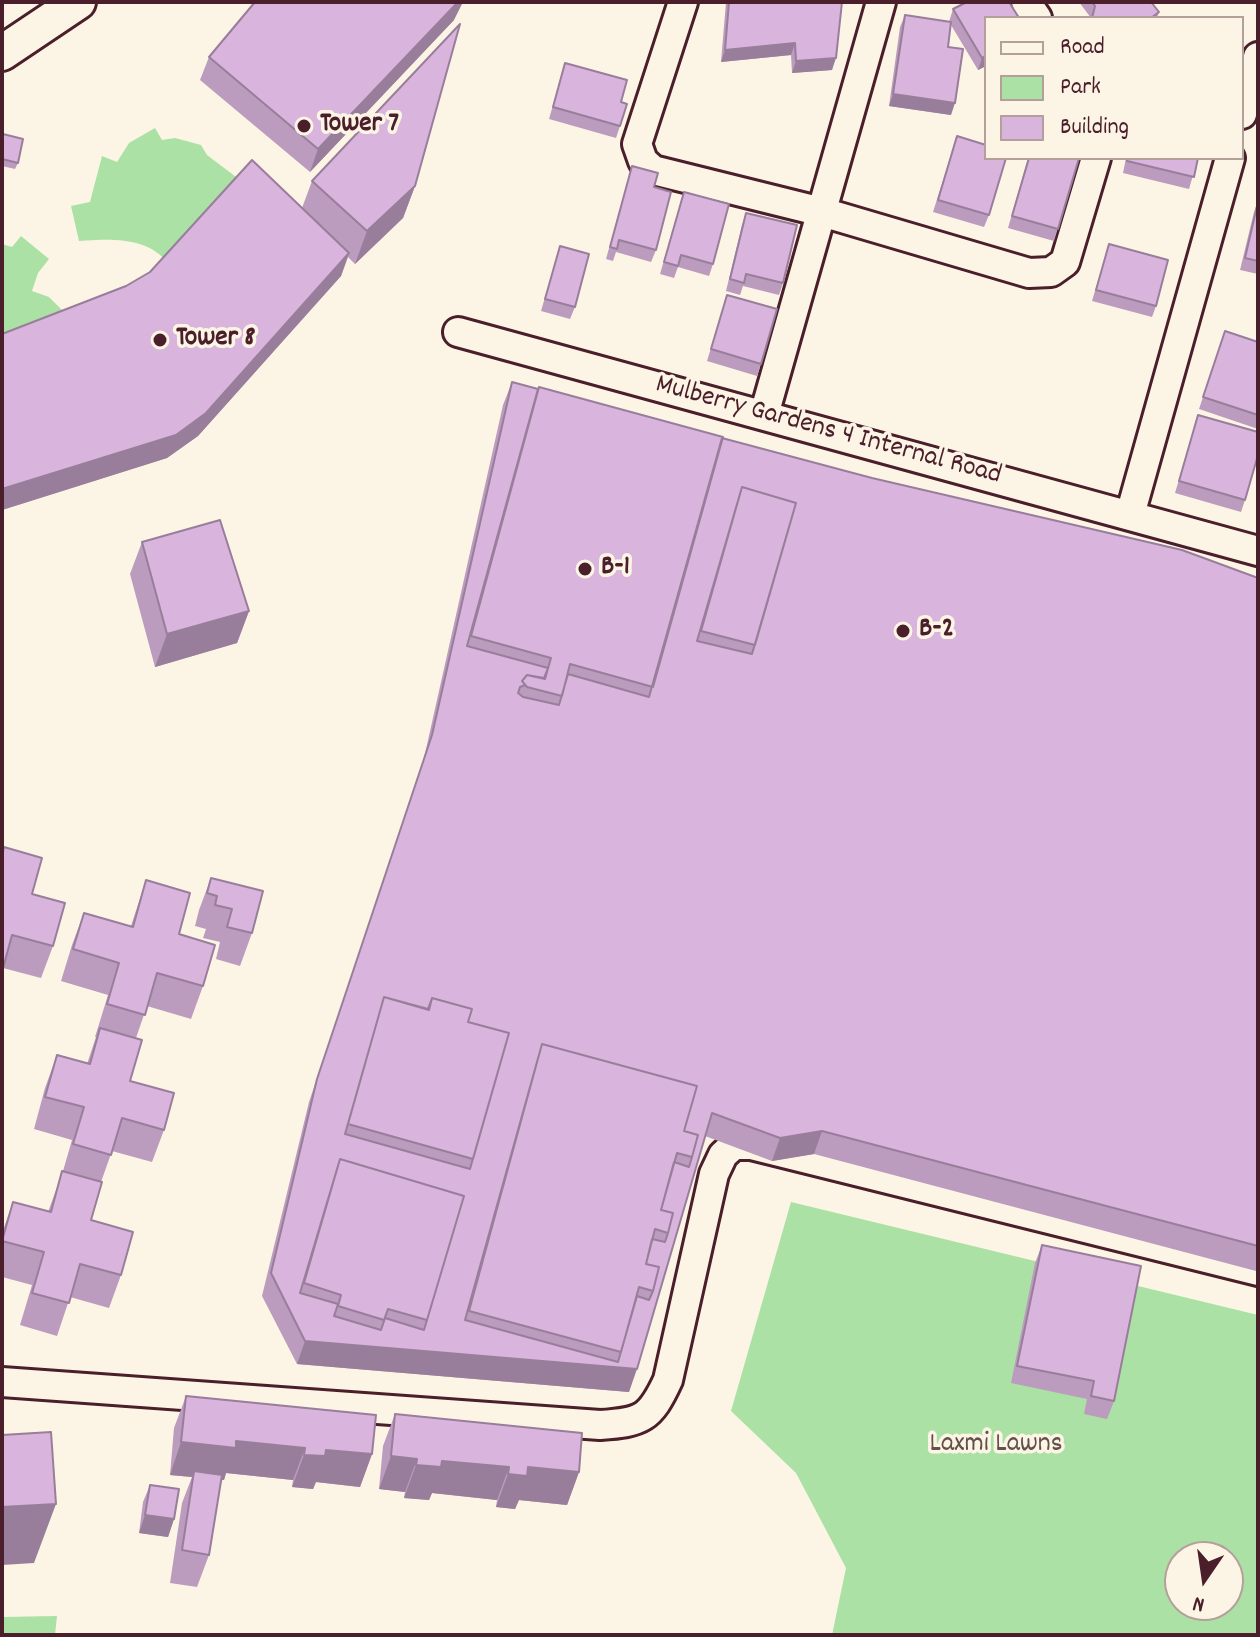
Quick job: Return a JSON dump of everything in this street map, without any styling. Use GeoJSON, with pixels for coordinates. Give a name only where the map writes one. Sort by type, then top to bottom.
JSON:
{"type":"FeatureCollection","features":[{"type":"Feature","properties":{"kind":"street"},"geometry":{"type":"LineString","coordinates":[[2,53],[78,2]]}},
{"type":"Feature","properties":{"kind":"street"},"geometry":{"type":"LineString","coordinates":[[683,2],[637,144],[643,161],[653,170],[822,212],[1029,273],[1051,272],[1065,262],[1095,160]]}},
{"type":"Feature","properties":{"kind":"street"},"geometry":{"type":"LineString","coordinates":[[764,415],[881,2]]}},
{"type":"Feature","properties":{"kind":"street"},"geometry":{"type":"LineString","coordinates":[[1244,107],[1258,57]]}},
{"type":"Feature","properties":{"kind":"street"},"geometry":{"type":"LineString","coordinates":[[1142,519],[1230,160]]}},
{"type":"Feature","properties":{"kind":"street","name":"Mulberry Gardens 4 Internal Road"},"geometry":{"type":"LineString","coordinates":[[458,332],[1258,551]]}},
{"type":"Feature","properties":{"kind":"street"},"geometry":{"type":"LineString","coordinates":[[2,1382],[600,1425],[636,1423],[656,1407],[668,1380],[714,1174],[723,1155],[734,1145],[751,1145],[1257,1269]]}},
{"type":"Feature","properties":{"kind":"green space"},"geometry":{"type":"Polygon","coordinates":[[[155,128],[162,140],[175,138],[201,145],[207,155],[244,183],[169,265],[161,256],[140,244],[116,240],[79,241],[71,206],[90,202],[102,156],[117,162],[129,143],[155,128]]]}},
{"type":"Feature","properties":{"kind":"green space"},"geometry":{"type":"Polygon","coordinates":[[[21,236],[49,259],[38,273],[32,291],[49,297],[66,314],[2,354],[2,244],[12,247],[21,236]]]}},
{"type":"Feature","properties":{"kind":"green space","name":"Laxmi Lawns"},"geometry":{"type":"Polygon","coordinates":[[[791,1202],[1258,1315],[1258,1635],[832,1635],[846,1568],[796,1473],[731,1411],[791,1202]]]}},
{"type":"Feature","properties":{"kind":"green space"},"geometry":{"type":"Polygon","coordinates":[[[57,1616],[55,1635],[2,1635],[2,1617],[57,1616]]]}},
{"type":"Feature","properties":{"kind":"building","name":"Tower 7"},"geometry":{"type":"Polygon","coordinates":[[[255,2],[458,2],[318,149],[209,57],[255,2]]]}},
{"type":"Feature","properties":{"kind":"building"},"geometry":{"type":"Polygon","coordinates":[[[729,2],[842,2],[836,58],[796,61],[795,43],[725,50],[729,2]]]}},
{"type":"Feature","properties":{"kind":"building"},"geometry":{"type":"Polygon","coordinates":[[[967,2],[1009,2],[1018,16],[984,16],[982,58],[953,9],[967,2]]]}},
{"type":"Feature","properties":{"kind":"building"},"geometry":{"type":"Polygon","coordinates":[[[1092,2],[1151,2],[1159,12],[1154,16],[1092,16],[1095,6],[1092,2]]]}},
{"type":"Feature","properties":{"kind":"building"},"geometry":{"type":"Polygon","coordinates":[[[905,15],[951,22],[948,47],[963,49],[955,103],[893,94],[905,15]]]}},
{"type":"Feature","properties":{"kind":"building"},"geometry":{"type":"Polygon","coordinates":[[[460,24],[415,186],[367,231],[312,181],[460,24]]]}},
{"type":"Feature","properties":{"kind":"building"},"geometry":{"type":"Polygon","coordinates":[[[565,63],[627,80],[621,102],[627,104],[620,126],[553,107],[565,63]]]}},
{"type":"Feature","properties":{"kind":"building"},"geometry":{"type":"Polygon","coordinates":[[[3,134],[23,139],[18,163],[2,159],[3,134]]]}},
{"type":"Feature","properties":{"kind":"building"},"geometry":{"type":"Polygon","coordinates":[[[957,136],[984,144],[984,160],[1005,160],[989,215],[938,200],[957,136]]]}},
{"type":"Feature","properties":{"kind":"building","name":"Tower 8"},"geometry":{"type":"Polygon","coordinates":[[[252,160],[349,253],[206,413],[176,435],[2,489],[2,334],[126,286],[150,272],[252,160]]]}},
{"type":"Feature","properties":{"kind":"building"},"geometry":{"type":"Polygon","coordinates":[[[1028,160],[1078,160],[1058,229],[1012,216],[1028,160]]]}},
{"type":"Feature","properties":{"kind":"building"},"geometry":{"type":"Polygon","coordinates":[[[1127,160],[1198,160],[1194,177],[1127,160]]]}},
{"type":"Feature","properties":{"kind":"building"},"geometry":{"type":"Polygon","coordinates":[[[632,166],[658,173],[654,187],[671,192],[656,250],[619,240],[617,249],[610,247],[632,166]]]}},
{"type":"Feature","properties":{"kind":"building"},"geometry":{"type":"Polygon","coordinates":[[[684,192],[729,204],[713,264],[681,255],[678,266],[664,262],[684,192]]]}},
{"type":"Feature","properties":{"kind":"building"},"geometry":{"type":"Polygon","coordinates":[[[1258,202],[1258,261],[1245,258],[1258,202]]]}},
{"type":"Feature","properties":{"kind":"building"},"geometry":{"type":"Polygon","coordinates":[[[746,213],[797,225],[783,283],[746,274],[744,283],[730,279],[746,213]]]}},
{"type":"Feature","properties":{"kind":"building"},"geometry":{"type":"Polygon","coordinates":[[[1109,244],[1168,260],[1156,306],[1096,290],[1109,244]]]}},
{"type":"Feature","properties":{"kind":"building"},"geometry":{"type":"Polygon","coordinates":[[[560,246],[589,254],[575,307],[545,299],[560,246]]]}},
{"type":"Feature","properties":{"kind":"building"},"geometry":{"type":"Polygon","coordinates":[[[727,295],[777,309],[761,364],[711,349],[727,295]]]}},
{"type":"Feature","properties":{"kind":"building"},"geometry":{"type":"Polygon","coordinates":[[[1225,331],[1258,342],[1258,415],[1203,397],[1225,331]]]}},
{"type":"Feature","properties":{"kind":"building"},"geometry":{"type":"Polygon","coordinates":[[[512,382],[538,389],[467,646],[548,668],[544,678],[527,675],[522,681],[525,685],[520,687],[518,693],[523,697],[559,705],[568,674],[649,697],[722,438],[872,478],[1182,550],[1258,578],[1258,1246],[822,1131],[780,1138],[712,1113],[637,1369],[305,1341],[271,1273],[317,1079],[432,735],[512,382]],[[742,487],[697,641],[752,654],[796,503],[742,487]],[[384,997],[345,1134],[470,1169],[509,1033],[468,1022],[472,1009],[432,998],[428,1009],[384,997]],[[542,1044],[465,1320],[618,1362],[637,1296],[649,1300],[653,1291],[659,1267],[646,1264],[652,1239],[665,1242],[668,1233],[673,1213],[661,1210],[674,1162],[689,1167],[692,1157],[698,1135],[684,1131],[697,1086],[542,1044]],[[340,1159],[300,1293],[338,1304],[334,1316],[381,1330],[385,1318],[424,1330],[464,1196],[340,1159]]]}},
{"type":"Feature","properties":{"kind":"building","name":"B-1"},"geometry":{"type":"Polygon","coordinates":[[[539,387],[723,437],[653,687],[570,664],[562,696],[527,687],[522,681],[527,675],[545,679],[551,658],[471,636],[539,387]]]}},
{"type":"Feature","properties":{"kind":"building"},"geometry":{"type":"Polygon","coordinates":[[[1198,415],[1258,432],[1258,455],[1245,500],[1179,481],[1198,415]]]}},
{"type":"Feature","properties":{"kind":"building"},"geometry":{"type":"Polygon","coordinates":[[[742,487],[796,503],[755,645],[701,631],[742,487]]]}},
{"type":"Feature","properties":{"kind":"building"},"geometry":{"type":"Polygon","coordinates":[[[220,520],[249,611],[167,634],[142,542],[220,520]]]}},
{"type":"Feature","properties":{"kind":"building"},"geometry":{"type":"Polygon","coordinates":[[[4,847],[42,858],[32,894],[65,903],[53,946],[12,935],[2,972],[2,855],[4,847]]]}},
{"type":"Feature","properties":{"kind":"building"},"geometry":{"type":"Polygon","coordinates":[[[211,878],[263,891],[252,933],[227,927],[232,909],[215,905],[217,896],[207,893],[211,878]]]}},
{"type":"Feature","properties":{"kind":"building"},"geometry":{"type":"Polygon","coordinates":[[[146,880],[190,893],[179,934],[215,945],[203,986],[157,973],[145,1015],[107,1004],[119,963],[73,949],[84,913],[133,927],[146,880]]]}},
{"type":"Feature","properties":{"kind":"building"},"geometry":{"type":"Polygon","coordinates":[[[384,997],[429,1010],[432,998],[472,1009],[468,1022],[509,1033],[473,1159],[348,1124],[384,997]]]}},
{"type":"Feature","properties":{"kind":"building"},"geometry":{"type":"Polygon","coordinates":[[[100,1028],[142,1040],[130,1081],[174,1093],[164,1130],[122,1118],[111,1155],[73,1144],[84,1107],[45,1097],[57,1055],[90,1064],[100,1028]]]}},
{"type":"Feature","properties":{"kind":"building"},"geometry":{"type":"Polygon","coordinates":[[[542,1044],[697,1086],[684,1131],[698,1135],[692,1157],[677,1153],[661,1210],[673,1213],[668,1233],[655,1229],[646,1264],[659,1267],[653,1291],[639,1287],[621,1352],[469,1311],[542,1044]]]}},
{"type":"Feature","properties":{"kind":"building"},"geometry":{"type":"Polygon","coordinates":[[[340,1159],[464,1196],[427,1320],[388,1309],[384,1320],[338,1306],[341,1295],[304,1283],[340,1159]]]}},
{"type":"Feature","properties":{"kind":"building"},"geometry":{"type":"Polygon","coordinates":[[[62,1171],[102,1182],[91,1220],[133,1232],[121,1275],[80,1264],[69,1303],[32,1293],[44,1252],[2,1241],[13,1202],[51,1212],[62,1171]]]}},
{"type":"Feature","properties":{"kind":"building"},"geometry":{"type":"Polygon","coordinates":[[[1042,1245],[1141,1266],[1114,1401],[1091,1396],[1094,1381],[1017,1366],[1042,1245]]]}},
{"type":"Feature","properties":{"kind":"building"},"geometry":{"type":"Polygon","coordinates":[[[186,1396],[376,1415],[372,1454],[326,1450],[325,1456],[304,1455],[305,1448],[236,1441],[236,1448],[181,1442],[186,1396]]]}},
{"type":"Feature","properties":{"kind":"building"},"geometry":{"type":"Polygon","coordinates":[[[395,1414],[582,1433],[579,1472],[528,1467],[527,1476],[508,1474],[509,1467],[442,1461],[441,1467],[416,1465],[417,1459],[391,1456],[395,1414]]]}},
{"type":"Feature","properties":{"kind":"building"},"geometry":{"type":"Polygon","coordinates":[[[51,1432],[56,1504],[2,1507],[2,1435],[51,1432]]]}},
{"type":"Feature","properties":{"kind":"building"},"geometry":{"type":"Polygon","coordinates":[[[194,1471],[222,1475],[209,1555],[182,1550],[194,1471]]]}},
{"type":"Feature","properties":{"kind":"building"},"geometry":{"type":"Polygon","coordinates":[[[150,1485],[179,1489],[174,1519],[145,1515],[150,1485]]]}},
{"type":"Feature","properties":{"kind":"place","name":"Tower 7"},"geometry":{"type":"Point","coordinates":[304,126]}},
{"type":"Feature","properties":{"kind":"place","name":"Tower 8"},"geometry":{"type":"Point","coordinates":[160,340]}},
{"type":"Feature","properties":{"kind":"place","name":"B-1"},"geometry":{"type":"Point","coordinates":[585,569]}},
{"type":"Feature","properties":{"kind":"place","name":"B-2"},"geometry":{"type":"Point","coordinates":[903,631]}}]}
